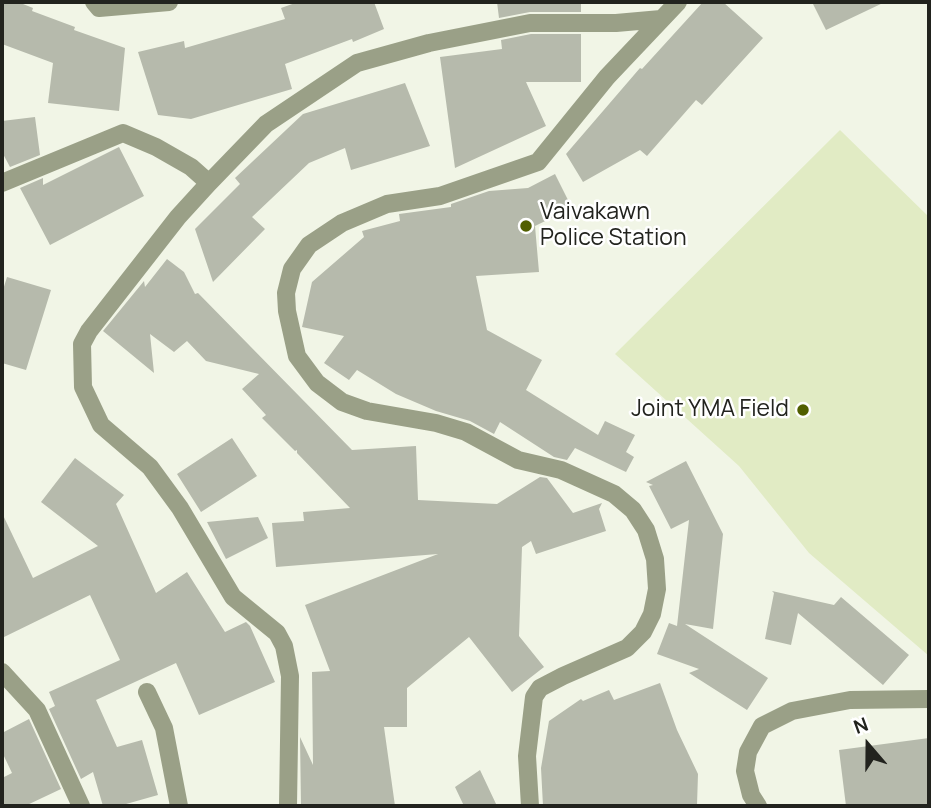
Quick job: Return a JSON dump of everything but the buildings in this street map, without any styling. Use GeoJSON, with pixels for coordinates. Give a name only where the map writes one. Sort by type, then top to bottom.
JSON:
{"type":"FeatureCollection","features":[{"type":"Feature","properties":{"kind":"street"},"geometry":{"type":"LineString","coordinates":[[92,4],[169,2]]}},
{"type":"Feature","properties":{"kind":"street"},"geometry":{"type":"LineString","coordinates":[[530,806],[527,756],[534,697],[540,688],[627,648],[643,632],[652,614],[657,589],[655,559],[646,530],[633,510],[614,494],[561,470],[518,460],[467,432],[436,423],[367,411],[342,401],[317,383],[297,356],[287,311],[286,293],[292,269],[309,245],[342,223],[387,204],[440,196],[538,162],[607,77],[678,2]]}},
{"type":"Feature","properties":{"kind":"street"},"geometry":{"type":"LineString","coordinates":[[288,806],[290,676],[284,646],[277,633],[233,597],[150,467],[101,425],[83,387],[82,344],[89,331],[178,217],[266,124],[357,63],[429,43],[530,23],[616,23],[661,19]]}},
{"type":"Feature","properties":{"kind":"street"},"geometry":{"type":"LineString","coordinates":[[2,183],[123,134],[156,147],[191,167],[209,183]]}},
{"type":"Feature","properties":{"kind":"street"},"geometry":{"type":"LineString","coordinates":[[2,672],[37,710],[81,806]]}},
{"type":"Feature","properties":{"kind":"street"},"geometry":{"type":"LineString","coordinates":[[147,692],[164,728],[179,806]]}},
{"type":"Feature","properties":{"kind":"street"},"geometry":{"type":"LineString","coordinates":[[758,806],[751,795],[745,771],[748,752],[762,726],[792,711],[850,700],[929,699]]}},
{"type":"Feature","properties":{"kind":"green space","name":"Joint YMA Field"},"geometry":{"type":"Polygon","coordinates":[[[840,130],[929,217],[929,656],[809,553],[739,466],[615,354],[840,130]]]}},
{"type":"Feature","properties":{"kind":"place","name":"Vaivakawn Police Station"},"geometry":{"type":"Point","coordinates":[526,226]}},
{"type":"Feature","properties":{"kind":"place","name":"Joint YMA Field"},"geometry":{"type":"Point","coordinates":[803,410]}}]}
